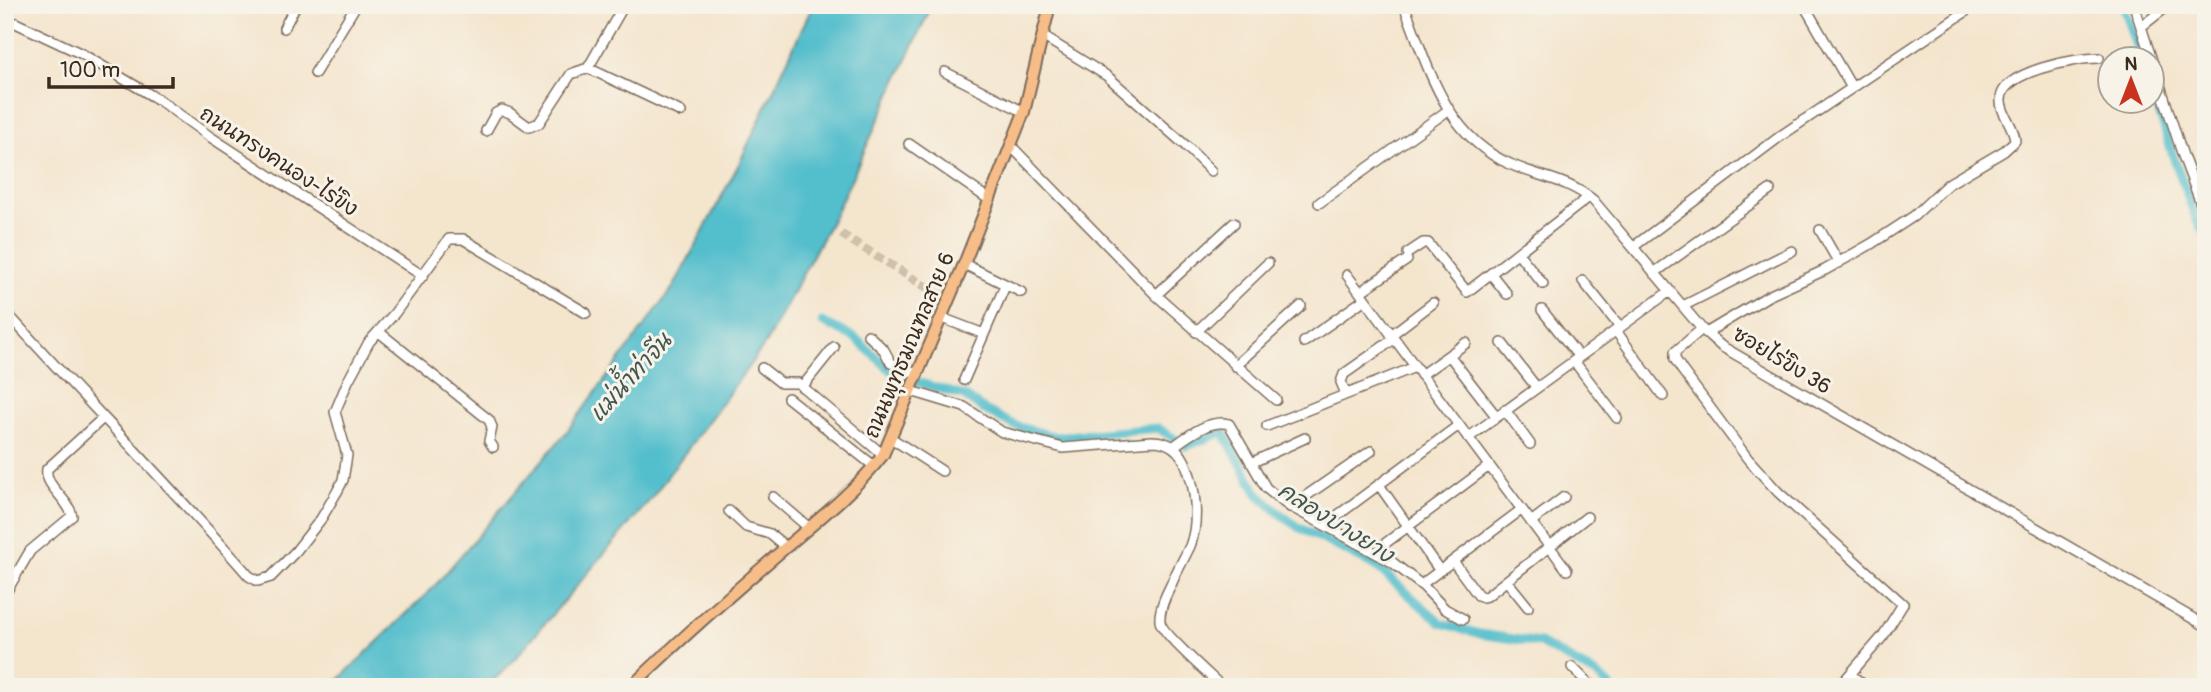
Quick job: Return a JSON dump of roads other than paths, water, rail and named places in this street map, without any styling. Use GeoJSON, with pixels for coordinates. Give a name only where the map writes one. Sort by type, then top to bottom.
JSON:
{"type":"FeatureCollection","features":[{"type":"Feature","properties":{"kind":"main road","name":"ถนนพุทธมณฑลสาย 6"},"geometry":{"type":"LineString","coordinates":[[631,687],[683,636],[874,466],[883,454],[942,318],[1024,112],[1050,5]]}},
{"type":"Feature","properties":{"kind":"street"},"geometry":{"type":"LineString","coordinates":[[284,28],[296,5]]}},
{"type":"Feature","properties":{"kind":"street"},"geometry":{"type":"LineString","coordinates":[[315,73],[356,5]]}},
{"type":"Feature","properties":{"kind":"street"},"geometry":{"type":"LineString","coordinates":[[486,131],[498,111],[502,110],[527,126],[535,127],[571,74],[588,68],[624,5]]}},
{"type":"Feature","properties":{"kind":"street","name":"ซอยไร่ขิง 36"},"geometry":{"type":"LineString","coordinates":[[1404,5],[1436,87],[1447,111],[1459,125],[1486,151],[1512,165],[1578,188],[1589,197],[1704,331],[1721,346],[2206,626]]}},
{"type":"Feature","properties":{"kind":"street"},"geometry":{"type":"LineString","coordinates":[[1804,5],[1852,88]]}},
{"type":"Feature","properties":{"kind":"street"},"geometry":{"type":"LineString","coordinates":[[1633,247],[1760,151],[1965,12],[1969,5]]}},
{"type":"Feature","properties":{"kind":"street"},"geometry":{"type":"LineString","coordinates":[[2134,5],[2183,156],[2206,217]]}},
{"type":"Feature","properties":{"kind":"street"},"geometry":{"type":"LineString","coordinates":[[2142,26],[2169,5]]}},
{"type":"Feature","properties":{"kind":"street","name":"ถนนทรงคนอง-ไร่ขิง"},"geometry":{"type":"LineString","coordinates":[[5,18],[82,54],[159,100],[219,143],[423,276]]}},
{"type":"Feature","properties":{"kind":"street"},"geometry":{"type":"LineString","coordinates":[[1044,37],[1107,75],[1211,171]]}},
{"type":"Feature","properties":{"kind":"street"},"geometry":{"type":"LineString","coordinates":[[1839,687],[1883,636],[1903,604],[1778,492],[1748,459],[1675,359],[1675,352],[1704,331],[1768,296],[1839,263],[1914,216],[1948,184],[2004,151],[2015,141],[2015,133],[2001,100],[2004,89],[2025,76],[2057,63],[2096,58]]}},
{"type":"Feature","properties":{"kind":"street"},"geometry":{"type":"LineString","coordinates":[[588,68],[681,112]]}},
{"type":"Feature","properties":{"kind":"street"},"geometry":{"type":"LineString","coordinates":[[945,72],[1024,112]]}},
{"type":"Feature","properties":{"kind":"street"},"geometry":{"type":"LineString","coordinates":[[1319,203],[1447,111]]}},
{"type":"Feature","properties":{"kind":"street"},"geometry":{"type":"LineString","coordinates":[[909,144],[990,201]]}},
{"type":"Feature","properties":{"kind":"street"},"geometry":{"type":"LineString","coordinates":[[1011,146],[1156,295],[1276,400]]}},
{"type":"Feature","properties":{"kind":"street"},"geometry":{"type":"LineString","coordinates":[[1654,272],[1770,190]]}},
{"type":"Feature","properties":{"kind":"street"},"geometry":{"type":"LineString","coordinates":[[1304,342],[1423,243],[1428,243],[1466,292],[1589,197]]}},
{"type":"Feature","properties":{"kind":"street"},"geometry":{"type":"LineString","coordinates":[[1156,295],[1234,223]]}},
{"type":"Feature","properties":{"kind":"street"},"geometry":{"type":"LineString","coordinates":[[1820,230],[1839,263]]}},
{"type":"Feature","properties":{"kind":"street"},"geometry":{"type":"LineString","coordinates":[[5,311],[163,479],[249,576],[258,581],[267,580],[296,551],[321,519],[338,490],[343,480],[347,455],[336,409],[369,342],[447,242],[463,239],[586,313]]}},
{"type":"Feature","properties":{"kind":"street"},"geometry":{"type":"LineString","coordinates":[[1683,306],[1793,251]]}},
{"type":"Feature","properties":{"kind":"street"},"geometry":{"type":"LineString","coordinates":[[1518,253],[1543,284]]}},
{"type":"Feature","properties":{"kind":"street"},"geometry":{"type":"LineString","coordinates":[[964,264],[1021,292]]}},
{"type":"Feature","properties":{"kind":"street"},"geometry":{"type":"LineString","coordinates":[[1196,332],[1268,264]]}},
{"type":"Feature","properties":{"kind":"street"},"geometry":{"type":"LineString","coordinates":[[1491,274],[1507,294]]}},
{"type":"Feature","properties":{"kind":"street"},"geometry":{"type":"LineString","coordinates":[[1348,275],[1567,570]]}},
{"type":"Feature","properties":{"kind":"street"},"geometry":{"type":"LineString","coordinates":[[1583,281],[1662,396]]}},
{"type":"Feature","properties":{"kind":"street"},"geometry":{"type":"LineString","coordinates":[[964,380],[1005,286]]}},
{"type":"Feature","properties":{"kind":"street"},"geometry":{"type":"LineString","coordinates":[[1468,438],[1670,291]]}},
{"type":"Feature","properties":{"kind":"street"},"geometry":{"type":"LineString","coordinates":[[1346,394],[1341,382],[1344,374],[1433,303]]}},
{"type":"Feature","properties":{"kind":"street"},"geometry":{"type":"LineString","coordinates":[[1235,366],[1301,306]]}},
{"type":"Feature","properties":{"kind":"street"},"geometry":{"type":"LineString","coordinates":[[1542,310],[1617,418]]}},
{"type":"Feature","properties":{"kind":"street"},"geometry":{"type":"LineString","coordinates":[[942,318],[984,334]]}},
{"type":"Feature","properties":{"kind":"street"},"geometry":{"type":"LineString","coordinates":[[379,332],[489,420],[492,427],[489,441],[493,447]]}},
{"type":"Feature","properties":{"kind":"street"},"geometry":{"type":"LineString","coordinates":[[868,335],[884,350],[891,363],[918,374]]}},
{"type":"Feature","properties":{"kind":"street"},"geometry":{"type":"LineString","coordinates":[[1267,426],[1346,394],[1418,371],[1466,343]]}},
{"type":"Feature","properties":{"kind":"street"},"geometry":{"type":"LineString","coordinates":[[1502,343],[1537,388]]}},
{"type":"Feature","properties":{"kind":"street"},"geometry":{"type":"LineString","coordinates":[[802,387],[834,347]]}},
{"type":"Feature","properties":{"kind":"street"},"geometry":{"type":"LineString","coordinates":[[1449,355],[1530,444]]}},
{"type":"Feature","properties":{"kind":"street"},"geometry":{"type":"LineString","coordinates":[[762,368],[781,383],[794,382],[802,387],[883,454]]}},
{"type":"Feature","properties":{"kind":"street"},"geometry":{"type":"LineString","coordinates":[[911,391],[964,407],[1002,432],[1050,446],[1063,448],[1152,441],[1175,445],[1192,480],[1194,527],[1190,547],[1167,594],[1160,621],[1171,637],[1222,687]]}},
{"type":"Feature","properties":{"kind":"street"},"geometry":{"type":"LineString","coordinates":[[788,398],[874,466]]}},
{"type":"Feature","properties":{"kind":"street"},"geometry":{"type":"LineString","coordinates":[[5,594],[30,551],[72,516],[48,478],[47,468],[103,418]]}},
{"type":"Feature","properties":{"kind":"street"},"geometry":{"type":"LineString","coordinates":[[1175,445],[1188,435],[1217,423],[1229,424],[1266,488],[1290,507],[1392,562],[1424,587],[1445,609],[1463,619]]}},
{"type":"Feature","properties":{"kind":"street"},"geometry":{"type":"LineString","coordinates":[[1334,518],[1458,425]]}},
{"type":"Feature","properties":{"kind":"street"},"geometry":{"type":"LineString","coordinates":[[891,438],[942,471]]}},
{"type":"Feature","properties":{"kind":"street"},"geometry":{"type":"LineString","coordinates":[[1251,463],[1305,438]]}},
{"type":"Feature","properties":{"kind":"street"},"geometry":{"type":"LineString","coordinates":[[1290,507],[1371,451]]}},
{"type":"Feature","properties":{"kind":"street"},"geometry":{"type":"LineString","coordinates":[[1384,545],[1489,466]]}},
{"type":"Feature","properties":{"kind":"street"},"geometry":{"type":"LineString","coordinates":[[1378,485],[1440,571]]}},
{"type":"Feature","properties":{"kind":"street"},"geometry":{"type":"LineString","coordinates":[[773,497],[808,527]]}},
{"type":"Feature","properties":{"kind":"street"},"geometry":{"type":"LineString","coordinates":[[1531,522],[1564,497]]}},
{"type":"Feature","properties":{"kind":"street"},"geometry":{"type":"LineString","coordinates":[[1426,581],[1521,510]]}},
{"type":"Feature","properties":{"kind":"street"},"geometry":{"type":"LineString","coordinates":[[729,511],[746,527],[770,534],[786,547]]}},
{"type":"Feature","properties":{"kind":"street"},"geometry":{"type":"LineString","coordinates":[[1453,561],[1478,595],[1483,597],[1587,517]]}},
{"type":"Feature","properties":{"kind":"street"},"geometry":{"type":"LineString","coordinates":[[1507,581],[1528,607]]}},
{"type":"Feature","properties":{"kind":"street"},"geometry":{"type":"LineString","coordinates":[[1572,667],[1592,687]]}},
{"type":"Feature","properties":{"kind":"street"},"geometry":{"type":"LineString","coordinates":[[1850,674],[1866,687]]}},
{"type":"Feature","properties":{"kind":"water","name":"แม่น้ำท่าจีน"},"geometry":{"type":"Polygon","coordinates":[[[813,5],[932,5],[836,212],[766,343],[650,500],[512,662],[487,687],[331,687],[433,588],[565,434],[674,286],[739,164],[813,5]]]}},
{"type":"Feature","properties":{"kind":"waterway"},"geometry":{"type":"LineString","coordinates":[[2123,5],[2137,46]]}},
{"type":"Feature","properties":{"kind":"waterway"},"geometry":{"type":"LineString","coordinates":[[2160,116],[2197,221],[2206,236]]}},
{"type":"Feature","properties":{"kind":"waterway","name":"คลองบางยาง"},"geometry":{"type":"LineString","coordinates":[[822,322],[854,337],[897,376],[964,396],[1016,426],[1057,437],[1158,428],[1186,446],[1223,432],[1258,494],[1278,512],[1298,527],[1376,566],[1441,623],[1480,634],[1540,643],[1599,676],[1610,687]]}},
{"type":"Feature","properties":{"kind":"tunnel"},"geometry":{"type":"LineString","coordinates":[[841,234],[949,301]]}}]}
